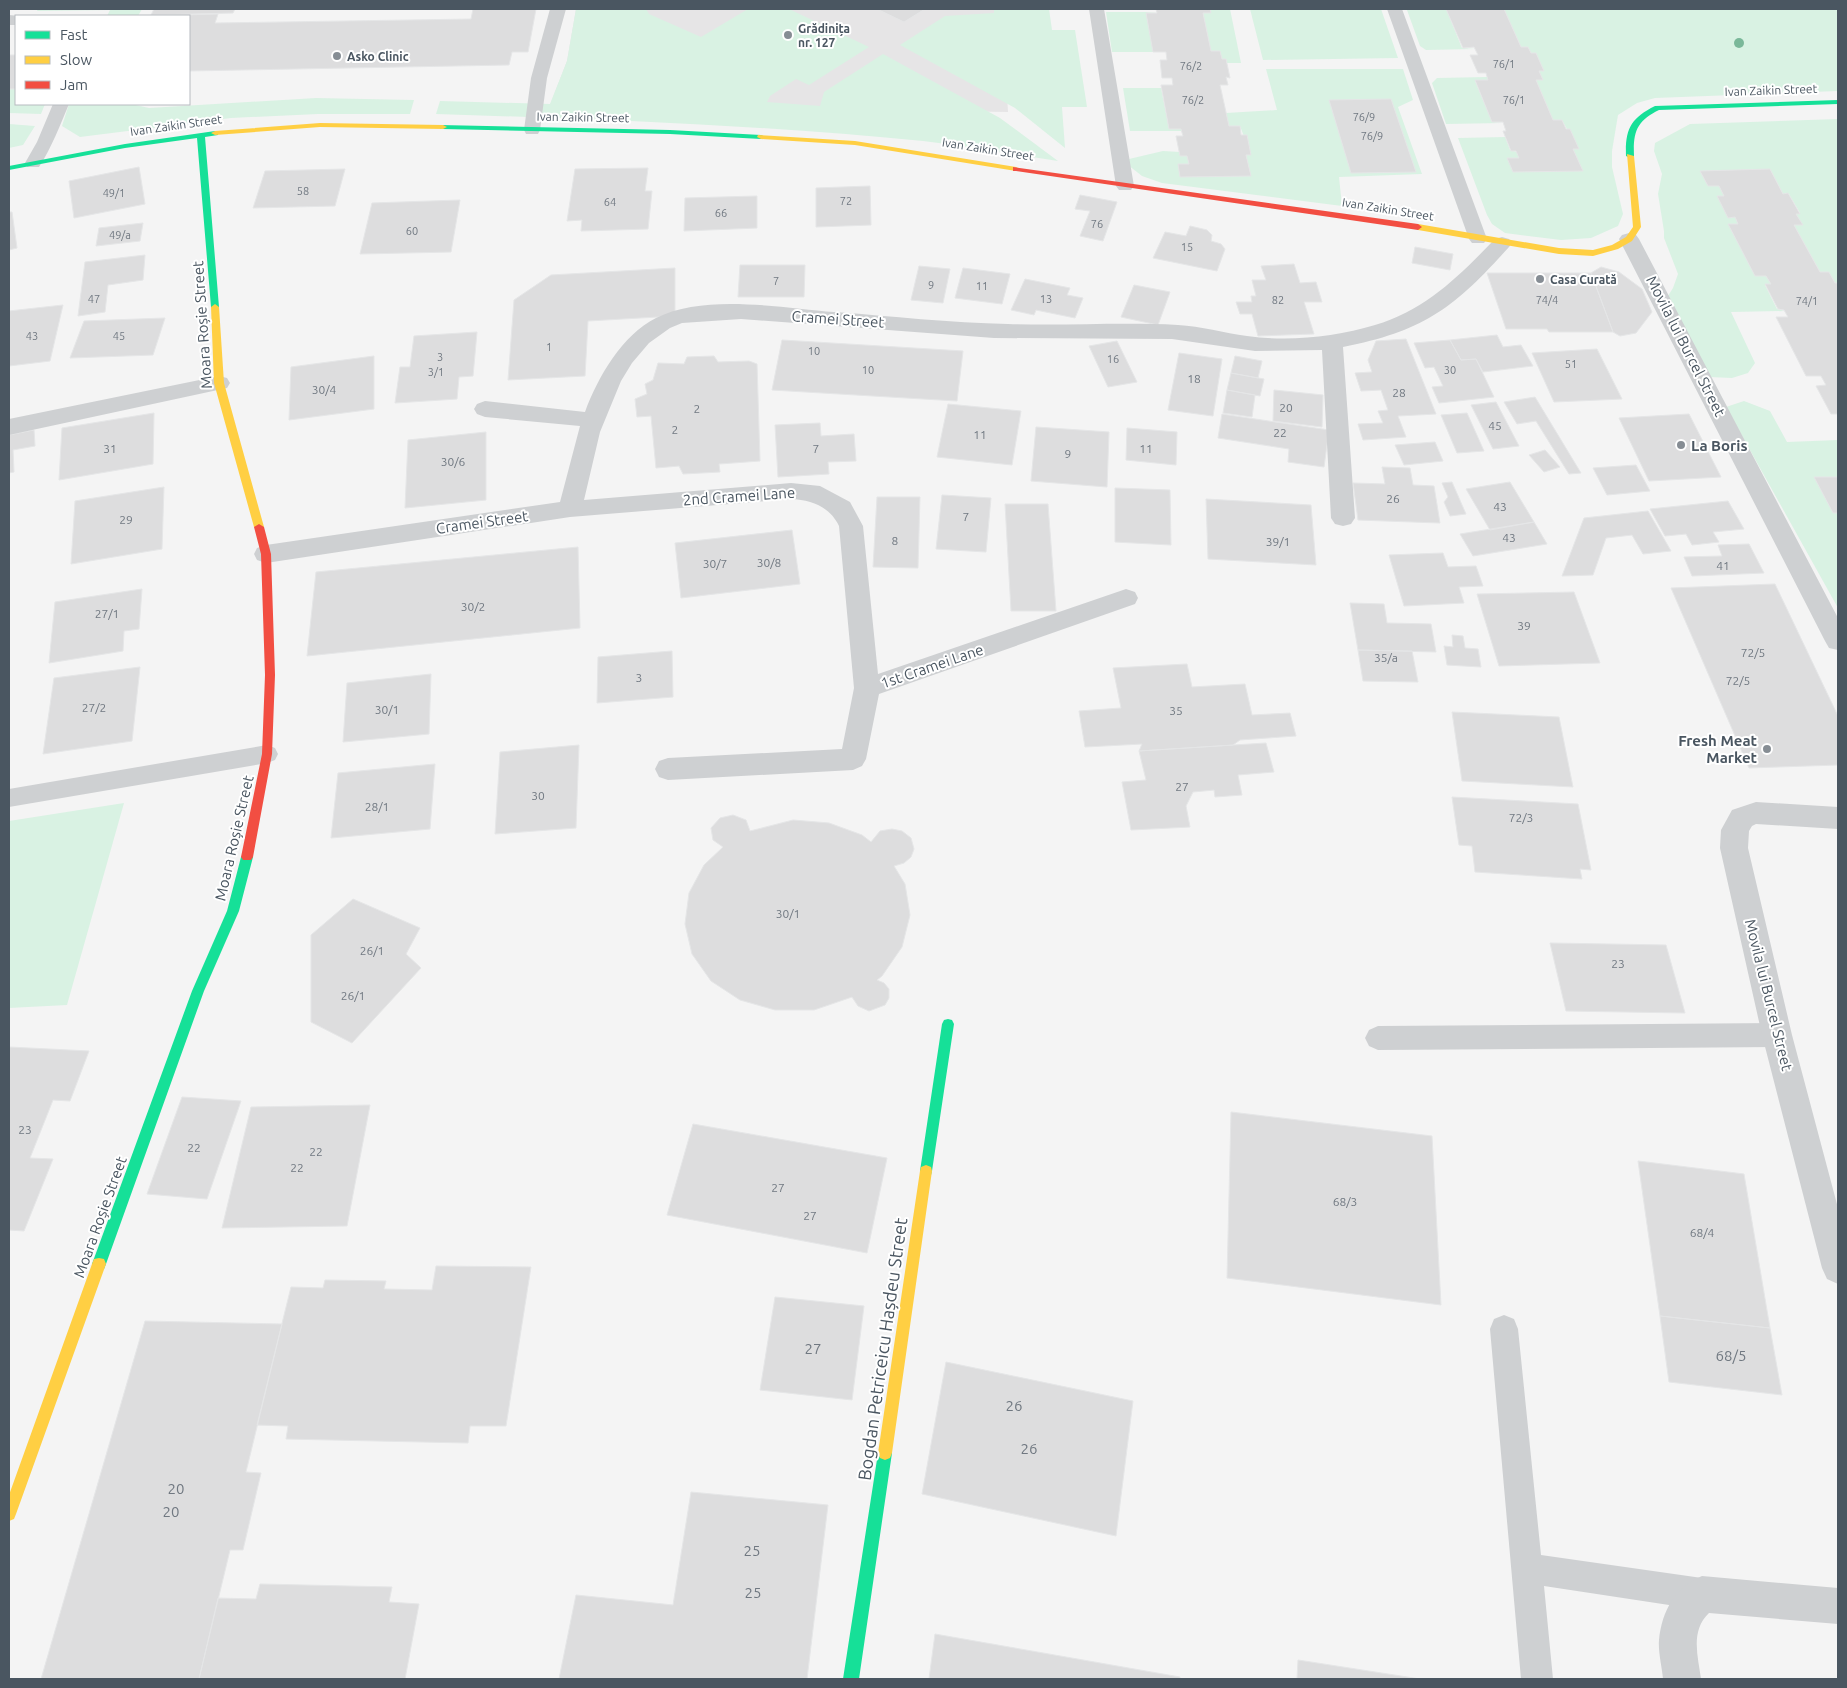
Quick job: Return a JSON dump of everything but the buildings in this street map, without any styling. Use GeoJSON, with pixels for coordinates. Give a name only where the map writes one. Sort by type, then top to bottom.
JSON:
{"type":"FeatureCollection","features":[{"type":"Feature","properties":{"kind":"street","name":"Ivan Zaikin Street"},"geometry":{"type":"LineString","coordinates":[[9,168],[201,135],[263,127],[320,125],[670,132],[855,143],[1124,186],[1383,221],[1502,243],[1593,253],[1615,246],[1630,238],[1637,227],[1628,141],[1634,124],[1644,114],[1658,108],[1838,102]]}},
{"type":"Feature","properties":{"kind":"street","name":"Moara Roșie Street"},"geometry":{"type":"LineString","coordinates":[[9,1514],[198,991],[233,911],[252,840],[267,754],[270,675],[266,554],[219,383],[214,279],[201,135]]}},
{"type":"Feature","properties":{"kind":"street","name":"Movila lui Burcel Street"},"geometry":{"type":"LineString","coordinates":[[1630,238],[1838,641]]}},
{"type":"Feature","properties":{"kind":"street","name":"Cramei Street"},"geometry":{"type":"LineString","coordinates":[[266,554],[570,509],[586,438],[599,404],[628,354],[642,338],[663,323],[683,315],[706,312],[773,315],[993,330],[1190,333],[1254,344],[1286,346],[1332,342],[1370,333],[1430,309],[1451,295],[1502,243]]}},
{"type":"Feature","properties":{"kind":"street"},"geometry":{"type":"LineString","coordinates":[[1332,342],[1343,518]]}},
{"type":"Feature","properties":{"kind":"street"},"geometry":{"type":"LineString","coordinates":[[9,427],[219,383]]}},
{"type":"Feature","properties":{"kind":"street"},"geometry":{"type":"LineString","coordinates":[[485,409],[593,420]]}},
{"type":"Feature","properties":{"kind":"street","name":"2nd Cramei Lane"},"geometry":{"type":"LineString","coordinates":[[570,509],[791,491],[812,492],[842,508],[851,526],[867,688]]}},
{"type":"Feature","properties":{"kind":"street","name":"1st Cramei Lane"},"geometry":{"type":"LineString","coordinates":[[668,769],[853,759],[867,688],[1126,598]]}},
{"type":"Feature","properties":{"kind":"street","name":"Movila lui Burcel Street"},"geometry":{"type":"LineString","coordinates":[[1837,1259],[1778,1035],[1734,848],[1735,830],[1742,818],[1756,813],[1838,818]]}},
{"type":"Feature","properties":{"kind":"street","name":"Bogdan Petriceicu Hașdeu Street"},"geometry":{"type":"LineString","coordinates":[[851,1679],[948,1024]]}},
{"type":"Feature","properties":{"kind":"street"},"geometry":{"type":"LineString","coordinates":[[1682,1679],[1677,1641],[1685,1610],[1702,1594],[1838,1606]]}},
{"type":"Feature","properties":{"kind":"lane"},"geometry":{"type":"LineString","coordinates":[[532,130],[539,78],[558,9]]}},
{"type":"Feature","properties":{"kind":"lane"},"geometry":{"type":"LineString","coordinates":[[1096,9],[1124,186]]}},
{"type":"Feature","properties":{"kind":"lane"},"geometry":{"type":"LineString","coordinates":[[1394,9],[1478,238]]}},
{"type":"Feature","properties":{"kind":"lane"},"geometry":{"type":"LineString","coordinates":[[33,163],[45,142],[61,105]]}},
{"type":"Feature","properties":{"kind":"lane"},"geometry":{"type":"LineString","coordinates":[[9,798],[267,754]]}},
{"type":"Feature","properties":{"kind":"lane"},"geometry":{"type":"LineString","coordinates":[[1378,1038],[1778,1035]]}},
{"type":"Feature","properties":{"kind":"lane"},"geometry":{"type":"LineString","coordinates":[[1504,1328],[1537,1679]]}},
{"type":"Feature","properties":{"kind":"lane"},"geometry":{"type":"LineString","coordinates":[[1526,1568],[1702,1594]]}},
{"type":"Feature","properties":{"kind":"shaded area","name":"Grădinița nr. 127"},"geometry":{"type":"Polygon","coordinates":[[[576,9],[1002,9],[1008,112],[550,105],[567,61],[576,9]]]}},
{"type":"Feature","properties":{"kind":"green space"},"geometry":{"type":"Polygon","coordinates":[[[38,9],[142,9],[139,15],[108,15],[110,10],[37,11],[38,9]]]}},
{"type":"Feature","properties":{"kind":"green space","name":"Grădinița nr. 127"},"geometry":{"type":"Polygon","coordinates":[[[576,9],[646,9],[649,14],[701,37],[748,9],[789,9],[869,47],[809,85],[796,79],[770,96],[767,102],[820,106],[824,92],[883,54],[1000,118],[1058,161],[923,141],[862,135],[619,121],[436,114],[440,101],[550,104],[567,61],[576,9]]]}},
{"type":"Feature","properties":{"kind":"green space"},"geometry":{"type":"Polygon","coordinates":[[[994,9],[1049,9],[1052,30],[1075,30],[1087,107],[1062,107],[1065,148],[1015,108],[900,45],[945,16],[994,13],[994,9]]]}},
{"type":"Feature","properties":{"kind":"green space"},"geometry":{"type":"Polygon","coordinates":[[[1210,9],[1230,9],[1241,63],[1227,63],[1226,59],[1222,59],[1220,51],[1211,51],[1203,13],[1211,13],[1210,9]]]}},
{"type":"Feature","properties":{"kind":"green space"},"geometry":{"type":"Polygon","coordinates":[[[1250,9],[1381,9],[1398,58],[1263,60],[1250,9]]]}},
{"type":"Feature","properties":{"kind":"green space"},"geometry":{"type":"Polygon","coordinates":[[[1446,9],[1462,48],[1475,49],[1426,50],[1420,46],[1407,10],[1446,9]]]}},
{"type":"Feature","properties":{"kind":"green space"},"geometry":{"type":"Polygon","coordinates":[[[1504,9],[1838,9],[1838,91],[1655,98],[1637,103],[1618,115],[1612,151],[1612,167],[1623,214],[1618,226],[1591,238],[1561,240],[1505,233],[1492,224],[1487,215],[1458,138],[1505,137],[1510,150],[1582,170],[1573,149],[1578,149],[1562,120],[1553,120],[1536,80],[1543,80],[1539,71],[1544,71],[1536,53],[1531,53],[1528,47],[1521,47],[1504,9]]]}},
{"type":"Feature","properties":{"kind":"green space"},"geometry":{"type":"Polygon","coordinates":[[[1106,12],[1157,12],[1146,13],[1154,52],[1112,52],[1106,12]]]}},
{"type":"Feature","properties":{"kind":"green space"},"geometry":{"type":"Polygon","coordinates":[[[1266,69],[1403,69],[1413,100],[1398,107],[1422,174],[1339,177],[1342,206],[1162,183],[1142,176],[1128,165],[1129,159],[1163,151],[1180,152],[1180,156],[1187,156],[1189,164],[1178,164],[1180,177],[1251,176],[1246,155],[1251,155],[1240,126],[1229,126],[1226,113],[1277,110],[1266,69]]]}},
{"type":"Feature","properties":{"kind":"green space"},"geometry":{"type":"Polygon","coordinates":[[[1487,77],[1488,80],[1475,81],[1492,122],[1503,123],[1446,124],[1432,83],[1437,78],[1487,77]]]}},
{"type":"Feature","properties":{"kind":"green space"},"geometry":{"type":"Polygon","coordinates":[[[1123,88],[1161,88],[1169,129],[1181,129],[1182,131],[1130,131],[1123,88]]]}},
{"type":"Feature","properties":{"kind":"green space"},"geometry":{"type":"Polygon","coordinates":[[[9,89],[15,89],[15,105],[45,105],[41,114],[9,113],[9,89]]]}},
{"type":"Feature","properties":{"kind":"green space"},"geometry":{"type":"Polygon","coordinates":[[[316,98],[414,100],[410,114],[318,114],[231,118],[80,137],[62,126],[69,105],[136,105],[149,108],[316,98]]]}},
{"type":"Feature","properties":{"kind":"green space"},"geometry":{"type":"Polygon","coordinates":[[[1838,119],[1838,283],[1835,283],[1829,272],[1820,272],[1794,225],[1802,225],[1796,214],[1800,213],[1789,194],[1783,194],[1770,169],[1700,171],[1708,186],[1719,186],[1724,196],[1717,196],[1728,217],[1735,217],[1738,224],[1729,224],[1771,284],[1765,285],[1777,309],[1785,311],[1731,312],[1755,363],[1748,373],[1732,378],[1709,377],[1666,299],[1673,288],[1678,274],[1664,238],[1658,194],[1662,174],[1654,151],[1655,143],[1690,124],[1838,119]]]}},
{"type":"Feature","properties":{"kind":"green space"},"geometry":{"type":"Polygon","coordinates":[[[9,124],[35,126],[23,145],[9,148],[9,124]]]}},
{"type":"Feature","properties":{"kind":"green space"},"geometry":{"type":"Polygon","coordinates":[[[1744,401],[1770,411],[1787,442],[1838,440],[1838,608],[1726,407],[1744,401]]]}},
{"type":"Feature","properties":{"kind":"green space"},"geometry":{"type":"Polygon","coordinates":[[[124,803],[67,1005],[9,1008],[9,821],[124,803]]]}},
{"type":"Feature","properties":{"kind":"traffic: fast"},"geometry":{"type":"LineString","coordinates":[[1630,156],[1630,139],[1634,126],[1643,116],[1658,108],[1838,102]]}},
{"type":"Feature","properties":{"kind":"traffic: fast"},"geometry":{"type":"LineString","coordinates":[[443,127],[670,132],[761,137]]}},
{"type":"Feature","properties":{"kind":"traffic: fast"},"geometry":{"type":"LineString","coordinates":[[9,168],[125,146],[215,133]]}},
{"type":"Feature","properties":{"kind":"traffic: fast"},"geometry":{"type":"LineString","coordinates":[[201,135],[215,307]]}},
{"type":"Feature","properties":{"kind":"traffic: fast"},"geometry":{"type":"LineString","coordinates":[[99,1264],[198,991],[233,911],[247,857]]}},
{"type":"Feature","properties":{"kind":"traffic: fast"},"geometry":{"type":"LineString","coordinates":[[926,1171],[948,1024]]}},
{"type":"Feature","properties":{"kind":"traffic: fast"},"geometry":{"type":"LineString","coordinates":[[851,1679],[885,1453]]}},
{"type":"Feature","properties":{"kind":"traffic: slow"},"geometry":{"type":"LineString","coordinates":[[215,133],[320,125],[443,127]]}},
{"type":"Feature","properties":{"kind":"traffic: slow"},"geometry":{"type":"LineString","coordinates":[[761,137],[855,143],[1016,169]]}},
{"type":"Feature","properties":{"kind":"traffic: slow"},"geometry":{"type":"LineString","coordinates":[[1418,227],[1559,251],[1593,253],[1615,247],[1629,239],[1637,227],[1630,156]]}},
{"type":"Feature","properties":{"kind":"traffic: slow"},"geometry":{"type":"LineString","coordinates":[[215,307],[219,383],[259,527]]}},
{"type":"Feature","properties":{"kind":"traffic: slow"},"geometry":{"type":"LineString","coordinates":[[885,1453],[926,1171]]}},
{"type":"Feature","properties":{"kind":"traffic: slow"},"geometry":{"type":"LineString","coordinates":[[9,1514],[99,1264]]}},
{"type":"Feature","properties":{"kind":"traffic: jam"},"geometry":{"type":"LineString","coordinates":[[1016,169],[1418,227]]}},
{"type":"Feature","properties":{"kind":"traffic: jam"},"geometry":{"type":"LineString","coordinates":[[247,857],[267,754],[270,675],[266,554],[259,527]]}},
{"type":"Feature","properties":{"kind":"place","name":"Grădinița nr. 127"},"geometry":{"type":"Point","coordinates":[788,35]}},
{"type":"Feature","properties":{"kind":"place","name":"Asko Clinic"},"geometry":{"type":"Point","coordinates":[337,56]}},
{"type":"Feature","properties":{"kind":"place","name":"Casa Curată"},"geometry":{"type":"Point","coordinates":[1540,279]}},
{"type":"Feature","properties":{"kind":"place","name":"La Boris"},"geometry":{"type":"Point","coordinates":[1681,445]}},
{"type":"Feature","properties":{"kind":"place","name":"Fresh Meat Market"},"geometry":{"type":"Point","coordinates":[1767,749]}}]}
